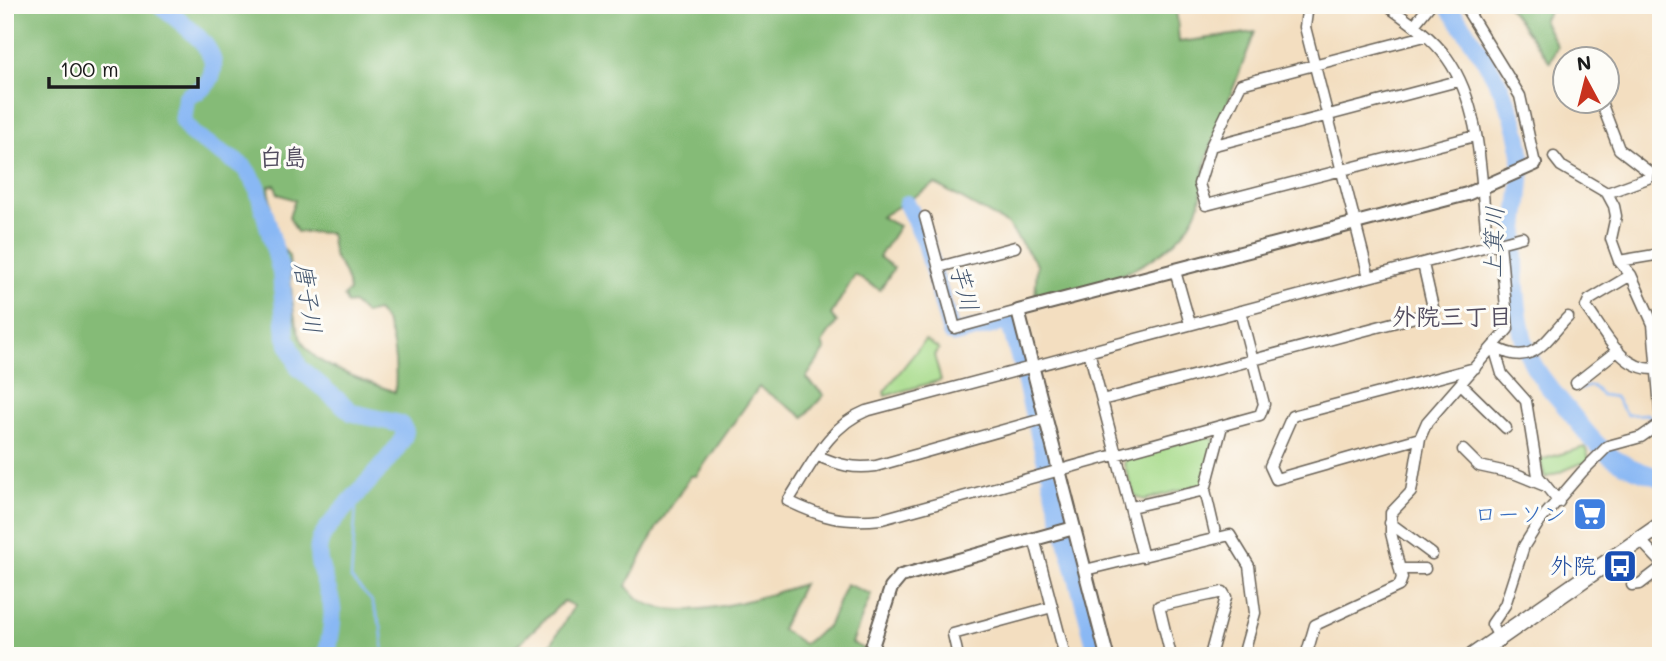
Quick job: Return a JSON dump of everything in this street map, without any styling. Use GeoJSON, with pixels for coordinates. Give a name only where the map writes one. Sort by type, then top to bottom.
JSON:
{"type":"FeatureCollection","features":[{"type":"Feature","properties":{"kind":"main road"},"geometry":{"type":"LineString","coordinates":[[1473,656],[1661,525]]}},
{"type":"Feature","properties":{"kind":"street"},"geometry":{"type":"LineString","coordinates":[[1308,5],[1304,27],[1369,277]]}},
{"type":"Feature","properties":{"kind":"street"},"geometry":{"type":"LineString","coordinates":[[1386,5],[1414,25],[1447,58],[1470,105],[1488,246]]}},
{"type":"Feature","properties":{"kind":"street"},"geometry":{"type":"LineString","coordinates":[[1414,25],[1430,5]]}},
{"type":"Feature","properties":{"kind":"street"},"geometry":{"type":"LineString","coordinates":[[925,217],[955,328],[1481,188],[1527,168],[1520,96],[1464,5]]}},
{"type":"Feature","properties":{"kind":"street"},"geometry":{"type":"LineString","coordinates":[[1425,36],[1241,84],[1211,146],[1199,184],[1206,205],[1475,136]]}},
{"type":"Feature","properties":{"kind":"street"},"geometry":{"type":"LineString","coordinates":[[1211,146],[1458,81]]}},
{"type":"Feature","properties":{"kind":"street"},"geometry":{"type":"LineString","coordinates":[[1606,116],[1619,149],[1649,172],[1648,178],[1607,193]]}},
{"type":"Feature","properties":{"kind":"street"},"geometry":{"type":"LineString","coordinates":[[1499,637],[1492,624],[1512,589],[1524,546],[1539,522],[1559,502],[1581,472],[1608,446],[1641,437],[1661,422],[1653,324],[1631,275],[1619,261],[1611,239],[1616,216],[1607,193],[1560,166],[1554,157]]}},
{"type":"Feature","properties":{"kind":"street"},"geometry":{"type":"LineString","coordinates":[[1240,311],[1264,404],[1263,412],[1222,426],[1115,453],[881,519],[853,522],[822,518],[788,501],[834,432],[848,418],[1032,366],[1190,324],[1369,277],[1423,264],[1518,238]]}},
{"type":"Feature","properties":{"kind":"street"},"geometry":{"type":"LineString","coordinates":[[1306,656],[1315,625],[1399,586],[1400,569],[1390,523],[1391,513],[1411,492],[1420,438],[1427,422],[1508,328],[1500,243]]}},
{"type":"Feature","properties":{"kind":"street"},"geometry":{"type":"LineString","coordinates":[[939,268],[1015,247]]}},
{"type":"Feature","properties":{"kind":"street"},"geometry":{"type":"LineString","coordinates":[[1619,261],[1661,254]]}},
{"type":"Feature","properties":{"kind":"street"},"geometry":{"type":"LineString","coordinates":[[1101,400],[1434,312],[1423,264]]}},
{"type":"Feature","properties":{"kind":"street"},"geometry":{"type":"LineString","coordinates":[[1175,271],[1190,324]]}},
{"type":"Feature","properties":{"kind":"street"},"geometry":{"type":"LineString","coordinates":[[1631,275],[1585,305],[1618,350],[1638,368],[1656,369]]}},
{"type":"Feature","properties":{"kind":"street"},"geometry":{"type":"LineString","coordinates":[[1018,311],[1059,469],[1068,529],[1085,570],[1107,656]]}},
{"type":"Feature","properties":{"kind":"street"},"geometry":{"type":"LineString","coordinates":[[1494,347],[1513,356],[1528,352],[1548,342],[1568,317]]}},
{"type":"Feature","properties":{"kind":"street"},"geometry":{"type":"LineString","coordinates":[[1494,347],[1502,374],[1526,401],[1537,472],[1543,485],[1559,502]]}},
{"type":"Feature","properties":{"kind":"street"},"geometry":{"type":"LineString","coordinates":[[1576,383],[1618,350]]}},
{"type":"Feature","properties":{"kind":"street"},"geometry":{"type":"LineString","coordinates":[[1089,351],[1143,557]]}},
{"type":"Feature","properties":{"kind":"street"},"geometry":{"type":"LineString","coordinates":[[1420,438],[1276,479],[1271,474],[1270,466],[1292,416],[1475,368]]}},
{"type":"Feature","properties":{"kind":"street"},"geometry":{"type":"LineString","coordinates":[[1461,384],[1506,428]]}},
{"type":"Feature","properties":{"kind":"street"},"geometry":{"type":"LineString","coordinates":[[818,456],[857,469],[876,466],[1046,418]]}},
{"type":"Feature","properties":{"kind":"street"},"geometry":{"type":"LineString","coordinates":[[1216,537],[1205,490],[1222,426]]}},
{"type":"Feature","properties":{"kind":"street"},"geometry":{"type":"LineString","coordinates":[[1463,450],[1479,466],[1516,474],[1543,485]]}},
{"type":"Feature","properties":{"kind":"street"},"geometry":{"type":"LineString","coordinates":[[1131,507],[1205,490]]}},
{"type":"Feature","properties":{"kind":"street"},"geometry":{"type":"LineString","coordinates":[[1390,523],[1432,554]]}},
{"type":"Feature","properties":{"kind":"street"},"geometry":{"type":"LineString","coordinates":[[869,656],[891,588],[901,576],[1068,529]]}},
{"type":"Feature","properties":{"kind":"street"},"geometry":{"type":"LineString","coordinates":[[1085,570],[1230,535],[1235,539],[1249,566],[1255,613],[1243,656]]}},
{"type":"Feature","properties":{"kind":"street"},"geometry":{"type":"LineString","coordinates":[[1034,538],[1065,656]]}},
{"type":"Feature","properties":{"kind":"street"},"geometry":{"type":"LineString","coordinates":[[1640,540],[1661,562]]}},
{"type":"Feature","properties":{"kind":"street"},"geometry":{"type":"LineString","coordinates":[[1632,585],[1640,584],[1661,568]]}},
{"type":"Feature","properties":{"kind":"street"},"geometry":{"type":"LineString","coordinates":[[1400,569],[1425,569]]}},
{"type":"Feature","properties":{"kind":"street"},"geometry":{"type":"LineString","coordinates":[[1171,656],[1159,606],[1223,592],[1226,597],[1210,656]]}},
{"type":"Feature","properties":{"kind":"street"},"geometry":{"type":"LineString","coordinates":[[958,656],[953,634],[1052,607]]}},
{"type":"Feature","properties":{"kind":"green space"},"geometry":{"type":"Polygon","coordinates":[[[5,5],[1176,5],[1179,42],[1255,32],[1207,158],[1199,205],[1188,226],[1173,244],[1130,271],[1035,302],[1037,264],[1007,224],[935,184],[881,217],[899,226],[879,257],[894,268],[880,290],[855,275],[831,315],[837,322],[822,343],[825,350],[806,378],[824,395],[804,417],[759,387],[696,476],[691,476],[656,529],[626,586],[642,601],[678,610],[722,606],[803,584],[781,629],[804,644],[829,625],[846,584],[871,594],[852,643],[865,649],[863,656],[544,656],[574,606],[564,601],[506,656],[5,656],[5,5]],[[275,185],[269,186],[276,232],[289,256],[295,317],[300,336],[308,350],[321,361],[339,370],[395,392],[394,348],[383,318],[377,311],[365,314],[353,303],[347,304],[344,296],[349,291],[347,281],[335,258],[330,233],[297,232],[289,217],[295,200],[278,194],[275,185]]]}},
{"type":"Feature","properties":{"kind":"green space"},"geometry":{"type":"Polygon","coordinates":[[[1507,5],[1554,5],[1543,20],[1557,46],[1550,46],[1550,62],[1507,5]]]}},
{"type":"Feature","properties":{"kind":"green space"},"geometry":{"type":"Polygon","coordinates":[[[925,340],[939,349],[934,355],[941,380],[885,396],[884,392],[925,340]]]}},
{"type":"Feature","properties":{"kind":"green space"},"geometry":{"type":"Polygon","coordinates":[[[1206,436],[1215,440],[1203,484],[1144,500],[1135,496],[1124,465],[1126,456],[1206,436]]]}},
{"type":"Feature","properties":{"kind":"green space"},"geometry":{"type":"Polygon","coordinates":[[[1585,447],[1589,458],[1586,465],[1582,463],[1545,478],[1540,460],[1585,447]]]}},
{"type":"Feature","properties":{"kind":"waterway","name":"唐子川"},"geometry":{"type":"LineString","coordinates":[[160,5],[191,30],[209,51],[213,62],[212,74],[205,86],[186,98],[183,121],[192,134],[244,167],[257,186],[281,272],[286,337],[299,368],[353,413],[400,424],[405,431],[394,451],[331,524],[319,544],[319,562],[332,614],[327,656]]}},
{"type":"Feature","properties":{"kind":"waterway","name":"上箕川"},"geometry":{"type":"LineString","coordinates":[[1447,5],[1500,86],[1515,122],[1521,153],[1515,245],[1516,288],[1522,334],[1531,360],[1548,387],[1599,446],[1618,461],[1661,478]]}},
{"type":"Feature","properties":{"kind":"waterway","name":"芋川"},"geometry":{"type":"LineString","coordinates":[[907,204],[925,240],[951,333],[1009,321],[1020,360]]}},
{"type":"Feature","properties":{"kind":"waterway","name":"芋川"},"geometry":{"type":"LineString","coordinates":[[1024,375],[1034,416]]}},
{"type":"Feature","properties":{"kind":"waterway"},"geometry":{"type":"LineString","coordinates":[[1577,389],[1592,386],[1602,395],[1615,397],[1627,415],[1648,414],[1655,423]]}},
{"type":"Feature","properties":{"kind":"waterway","name":"芋川"},"geometry":{"type":"LineString","coordinates":[[1037,427],[1048,469]]}},
{"type":"Feature","properties":{"kind":"waterway"},"geometry":{"type":"LineString","coordinates":[[1656,429],[1661,443]]}},
{"type":"Feature","properties":{"kind":"waterway","name":"芋川"},"geometry":{"type":"LineString","coordinates":[[1051,480],[1098,656]]}},
{"type":"Feature","properties":{"kind":"waterway"},"geometry":{"type":"LineString","coordinates":[[357,492],[351,579],[371,600],[381,626],[384,656]]}},
{"type":"Feature","properties":{"kind":"place","name":"ローソン"},"geometry":{"type":"Point","coordinates":[1590,514]}},
{"type":"Feature","properties":{"kind":"place","name":"外院"},"geometry":{"type":"Point","coordinates":[1620,566]}},
{"type":"Feature","properties":{"kind":"district","name":"白島"},"geometry":{"type":"Point","coordinates":[283,158]}},
{"type":"Feature","properties":{"kind":"district","name":"外院三丁目"},"geometry":{"type":"Point","coordinates":[1452,317]}}]}
